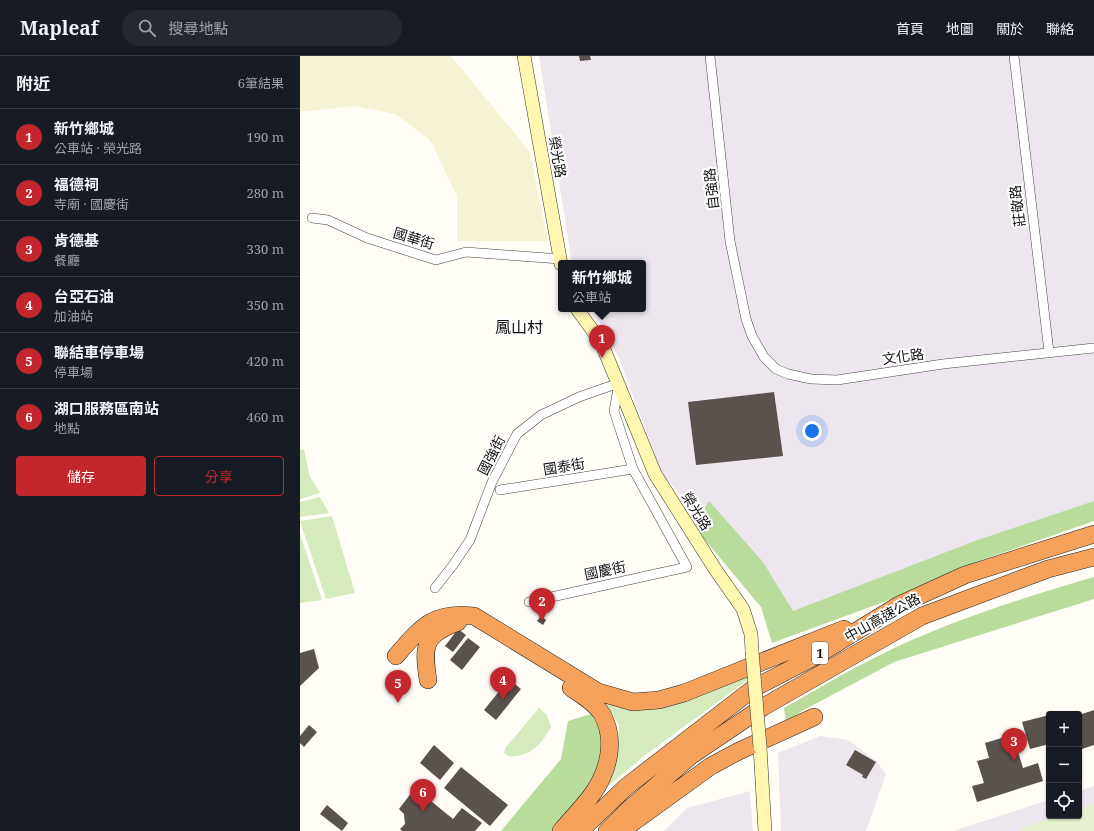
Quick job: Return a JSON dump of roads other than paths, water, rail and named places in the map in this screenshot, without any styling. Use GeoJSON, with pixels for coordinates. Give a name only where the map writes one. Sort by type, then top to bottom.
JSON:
{"type":"FeatureCollection","features":[{"type":"Feature","properties":{"kind":"highway","name":"中山高速公路"},"geometry":{"type":"LineString","coordinates":[[580,831],[626,787],[754,688],[814,657],[899,605],[965,575],[1094,534]]}},
{"type":"Feature","properties":{"kind":"highway","name":"中山高速公路"},"geometry":{"type":"LineString","coordinates":[[607,831],[628,810],[692,755],[763,707],[895,631],[922,616],[937,610],[1048,569],[1094,557]]}},
{"type":"Feature","properties":{"kind":"highway"},"geometry":{"type":"LineString","coordinates":[[396,656],[418,631],[436,619],[457,614],[474,616],[598,692],[633,702],[658,700],[684,694],[854,625],[899,605]]}},
{"type":"Feature","properties":{"kind":"highway"},"geometry":{"type":"LineString","coordinates":[[428,680],[424,653],[430,640],[442,628],[459,622],[472,625],[588,699],[602,714],[609,736],[609,757],[605,772],[592,795],[561,831]]}},
{"type":"Feature","properties":{"kind":"highway"},"geometry":{"type":"LineString","coordinates":[[622,831],[711,766],[739,751],[814,717]]}},
{"type":"Feature","properties":{"kind":"street","name":"榮光路"},"geometry":{"type":"LineString","coordinates":[[524,56],[560,260]]}},
{"type":"Feature","properties":{"kind":"street","name":"自強路"},"geometry":{"type":"LineString","coordinates":[[710,56],[730,241],[746,319]]}},
{"type":"Feature","properties":{"kind":"street","name":"莊敬路"},"geometry":{"type":"LineString","coordinates":[[1014,56],[1049,352]]}},
{"type":"Feature","properties":{"kind":"street","name":"國華街"},"geometry":{"type":"LineString","coordinates":[[312,218],[328,220],[367,238],[436,260],[466,252],[558,262]]}},
{"type":"Feature","properties":{"kind":"street","name":"榮光路"},"geometry":{"type":"LineString","coordinates":[[579,312],[601,342],[655,474],[715,569],[743,609],[751,634],[765,831]]}},
{"type":"Feature","properties":{"kind":"street","name":"文化路"},"geometry":{"type":"LineString","coordinates":[[746,319],[752,336],[764,357],[776,369],[788,374],[811,379],[837,380],[943,364],[1094,348]]}},
{"type":"Feature","properties":{"kind":"street"},"geometry":{"type":"LineString","coordinates":[[619,383],[614,411],[633,469]]}},
{"type":"Feature","properties":{"kind":"street","name":"國強街"},"geometry":{"type":"LineString","coordinates":[[435,588],[470,540],[492,482],[517,434],[541,415],[579,397],[619,383]]}},
{"type":"Feature","properties":{"kind":"street","name":"國泰街"},"geometry":{"type":"LineString","coordinates":[[500,490],[633,469]]}},
{"type":"Feature","properties":{"kind":"street","name":"國慶街"},"geometry":{"type":"LineString","coordinates":[[529,602],[687,567],[633,469]]}},
{"type":"Feature","properties":{"kind":"place","name":"新竹鄉城"},"geometry":{"type":"Point","coordinates":[602,358]}},
{"type":"Feature","properties":{"kind":"place","name":"福德祠"},"geometry":{"type":"Point","coordinates":[542,621]}},
{"type":"Feature","properties":{"kind":"place","name":"台亞石油"},"geometry":{"type":"Point","coordinates":[503,700]}},
{"type":"Feature","properties":{"kind":"place","name":"聯結車停車場"},"geometry":{"type":"Point","coordinates":[398,703]}},
{"type":"Feature","properties":{"kind":"place","name":"肯德基"},"geometry":{"type":"Point","coordinates":[1014,761]}},
{"type":"Feature","properties":{"kind":"place","name":"湖口服務區南站"},"geometry":{"type":"Point","coordinates":[423,812]}},
{"type":"Feature","properties":{"kind":"district","name":"鳳山村"},"geometry":{"type":"Point","coordinates":[519,327]}}]}
